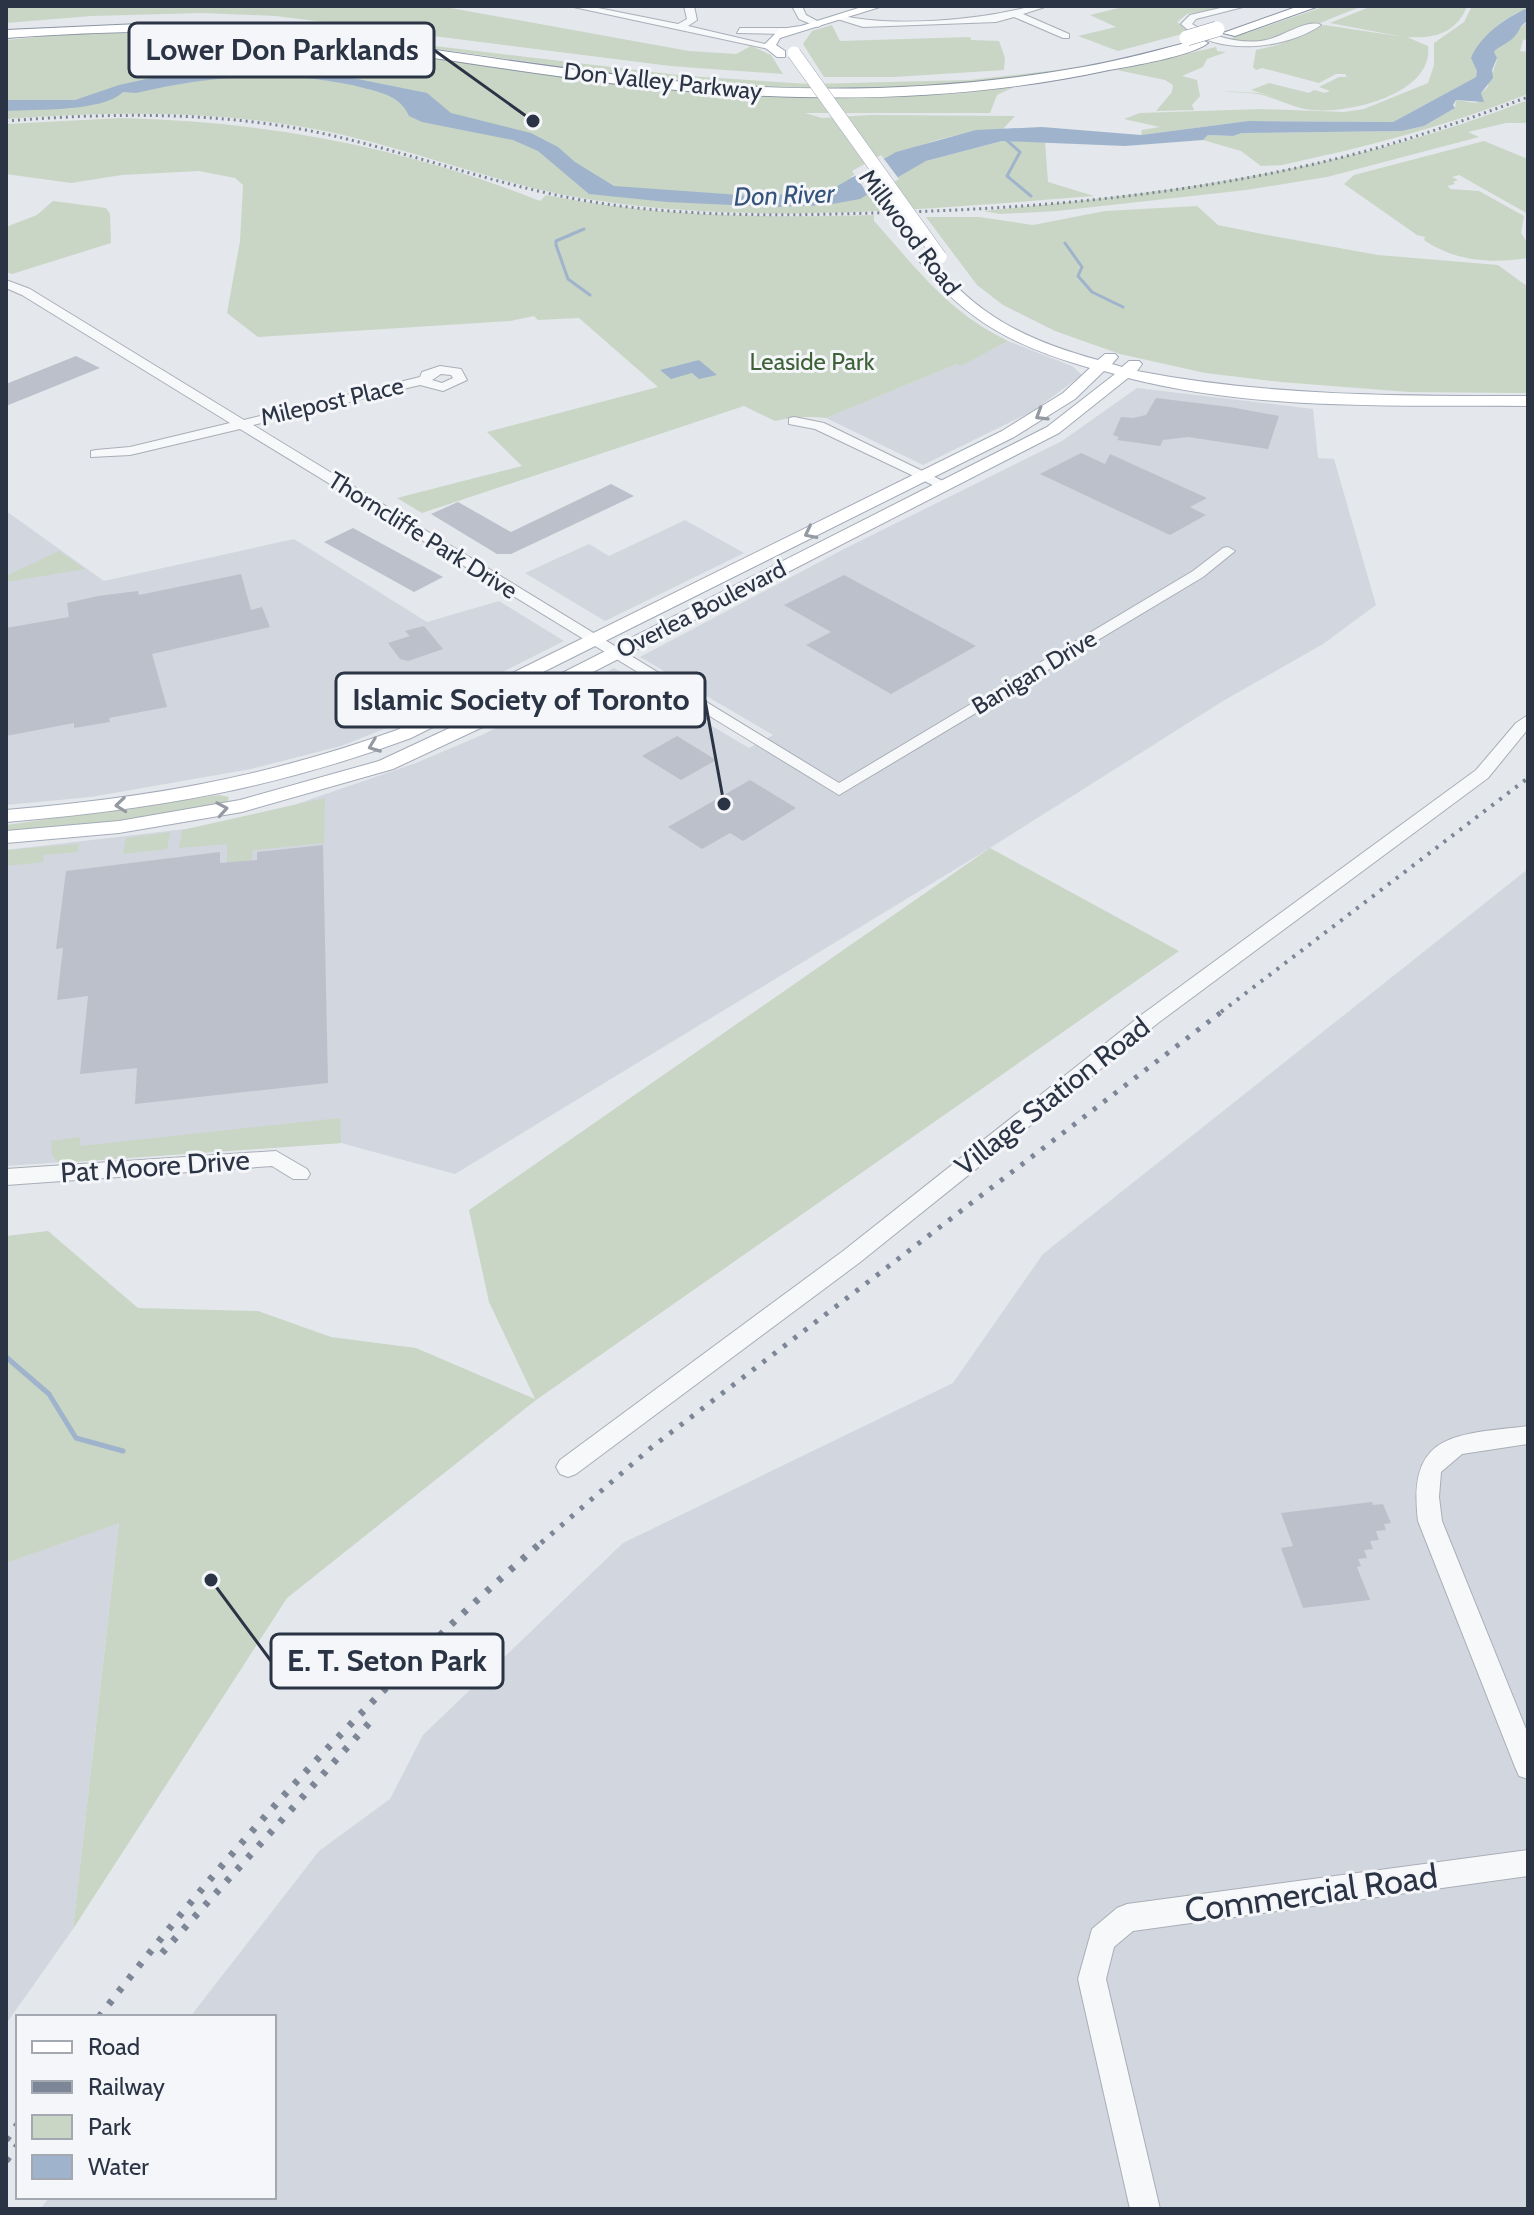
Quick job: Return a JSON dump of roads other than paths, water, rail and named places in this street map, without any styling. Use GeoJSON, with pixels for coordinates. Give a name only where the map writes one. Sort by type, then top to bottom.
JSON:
{"type":"FeatureCollection","features":[{"type":"Feature","properties":{"kind":"highway","name":"Don Valley Parkway"},"geometry":{"type":"LineString","coordinates":[[6,34],[130,28],[259,32],[646,82],[832,94],[925,91],[1047,78],[1140,60],[1286,6]]}},
{"type":"Feature","properties":{"kind":"highway","name":"Don Valley Parkway"},"geometry":{"type":"LineString","coordinates":[[1223,31],[1312,6]]}},
{"type":"Feature","properties":{"kind":"highway","name":"Don Valley Parkway"},"geometry":{"type":"LineString","coordinates":[[6,28],[143,21],[258,24],[680,72],[853,82],[1029,71],[1194,41]]}},
{"type":"Feature","properties":{"kind":"main road"},"geometry":{"type":"LineString","coordinates":[[779,49],[784,31],[802,29],[877,6]]}},
{"type":"Feature","properties":{"kind":"main road"},"geometry":{"type":"LineString","coordinates":[[779,49],[792,41],[802,29]]}},
{"type":"Feature","properties":{"kind":"main road","name":"Millwood Road"},"geometry":{"type":"LineString","coordinates":[[779,49],[933,258],[995,309],[1027,327],[1129,369],[1380,399],[1528,401]]}},
{"type":"Feature","properties":{"kind":"main road","name":"Overlea Boulevard"},"geometry":{"type":"LineString","coordinates":[[6,816],[145,802],[237,786],[293,772],[404,734],[1048,412],[1106,362]]}},
{"type":"Feature","properties":{"kind":"main road","name":"Overlea Boulevard"},"geometry":{"type":"LineString","coordinates":[[6,837],[152,822],[242,806],[386,765],[436,744],[1053,430],[1129,369]]}},
{"type":"Feature","properties":{"kind":"street"},"geometry":{"type":"LineString","coordinates":[[574,6],[779,49]]}},
{"type":"Feature","properties":{"kind":"street"},"geometry":{"type":"LineString","coordinates":[[680,27],[692,20],[689,6]]}},
{"type":"Feature","properties":{"kind":"street"},"geometry":{"type":"LineString","coordinates":[[797,6],[802,17],[818,24]]}},
{"type":"Feature","properties":{"kind":"street"},"geometry":{"type":"LineString","coordinates":[[839,18],[863,24],[1043,6]]}},
{"type":"Feature","properties":{"kind":"street"},"geometry":{"type":"LineString","coordinates":[[1242,6],[1193,17],[1186,24],[1227,42],[1252,46],[1267,45],[1316,25]]}},
{"type":"Feature","properties":{"kind":"street"},"geometry":{"type":"LineString","coordinates":[[1011,11],[1066,36]]}},
{"type":"Feature","properties":{"kind":"street"},"geometry":{"type":"LineString","coordinates":[[720,35],[784,31]]}},
{"type":"Feature","properties":{"kind":"street","name":"Thorncliffe Park Drive"},"geometry":{"type":"LineString","coordinates":[[6,284],[26,292],[839,790]]}},
{"type":"Feature","properties":{"kind":"street","name":"Milepost Place"},"geometry":{"type":"LineString","coordinates":[[96,454],[130,451],[424,380]]}},
{"type":"Feature","properties":{"kind":"street"},"geometry":{"type":"LineString","coordinates":[[794,421],[819,426],[946,486]]}},
{"type":"Feature","properties":{"kind":"street","name":"Banigan Drive"},"geometry":{"type":"LineString","coordinates":[[839,790],[1185,581],[1228,551]]}},
{"type":"Feature","properties":{"kind":"street","name":"Village Station Road"},"geometry":{"type":"LineString","coordinates":[[568,1467],[851,1257],[1151,1018],[1482,774],[1502,753],[1514,732],[1528,720]]}},
{"type":"Feature","properties":{"kind":"street","name":"Pat Moore Drive"},"geometry":{"type":"LineString","coordinates":[[6,1177],[276,1158],[300,1174]]}},
{"type":"Feature","properties":{"kind":"street"},"geometry":{"type":"LineString","coordinates":[[1528,1435],[1456,1445],[1430,1468],[1427,1497],[1434,1532],[1528,1767]]}},
{"type":"Feature","properties":{"kind":"street","name":"Commercial Road"},"geometry":{"type":"LineString","coordinates":[[1145,2209],[1092,1979],[1102,1939],[1127,1918],[1528,1863]]}},
{"type":"Feature","properties":{"kind":"water","name":"Don River"},"geometry":{"type":"Polygon","coordinates":[[[1528,8],[1528,21],[1513,38],[1494,52],[1497,58],[1492,70],[1493,78],[1481,93],[1484,102],[1456,100],[1455,108],[1424,126],[1402,131],[1208,135],[1203,140],[1125,146],[1002,141],[926,161],[860,199],[827,205],[775,207],[667,202],[589,194],[538,151],[513,140],[422,122],[409,116],[401,104],[384,94],[307,78],[222,78],[136,93],[123,92],[101,103],[85,106],[6,111],[6,100],[75,100],[119,85],[187,70],[242,67],[328,73],[427,93],[451,113],[531,133],[558,147],[575,162],[614,186],[754,196],[827,192],[896,152],[976,130],[1042,127],[1141,135],[1248,121],[1393,122],[1476,77],[1477,71],[1471,58],[1481,42],[1503,22],[1528,8]]]}},
{"type":"Feature","properties":{"kind":"water"},"geometry":{"type":"Polygon","coordinates":[[[699,360],[717,375],[699,379],[692,373],[671,379],[660,370],[699,360]]]}},
{"type":"Feature","properties":{"kind":"waterway"},"geometry":{"type":"LineString","coordinates":[[1003,137],[1020,152],[1007,176],[1031,196]]}},
{"type":"Feature","properties":{"kind":"waterway"},"geometry":{"type":"LineString","coordinates":[[584,229],[556,241],[556,245],[568,279],[590,295]]}},
{"type":"Feature","properties":{"kind":"waterway"},"geometry":{"type":"LineString","coordinates":[[1065,243],[1082,267],[1078,276],[1092,292],[1123,307]]}},
{"type":"Feature","properties":{"kind":"waterway"},"geometry":{"type":"LineString","coordinates":[[6,1357],[49,1394],[76,1438],[123,1451]]}},
{"type":"Feature","properties":{"kind":"railway"},"geometry":{"type":"LineString","coordinates":[[6,121],[122,115],[239,120],[316,132],[518,186],[587,201],[694,213],[801,215],[1060,203],[1245,178],[1366,151],[1528,97]]}},
{"type":"Feature","properties":{"kind":"railway"},"geometry":{"type":"LineString","coordinates":[[1221,1012],[1528,778]]}},
{"type":"Feature","properties":{"kind":"railway"},"geometry":{"type":"LineString","coordinates":[[541,1543],[652,1447],[1224,1010]]}},
{"type":"Feature","properties":{"kind":"railway"},"geometry":{"type":"LineString","coordinates":[[101,2015],[201,1890],[309,1768],[423,1652],[543,1541]]}},
{"type":"Feature","properties":{"kind":"railway"},"geometry":{"type":"LineString","coordinates":[[162,1953],[371,1721]]}},
{"type":"Feature","properties":{"kind":"railway"},"geometry":{"type":"LineString","coordinates":[[6,2140],[16,2127]]}},
{"type":"Feature","properties":{"kind":"railway"},"geometry":{"type":"LineString","coordinates":[[6,2161],[16,2148]]}},
{"type":"Feature","properties":{"kind":"place","name":"Lower Don Parklands"},"geometry":{"type":"Point","coordinates":[533,121]}},
{"type":"Feature","properties":{"kind":"place","name":"Islamic Society of Toronto"},"geometry":{"type":"Point","coordinates":[724,804]}},
{"type":"Feature","properties":{"kind":"place","name":"E. T. Seton Park"},"geometry":{"type":"Point","coordinates":[211,1580]}},
{"type":"Feature","properties":{"kind":"park label","name":"Leaside Park"},"geometry":{"type":"Point","coordinates":[812,361]}}]}
